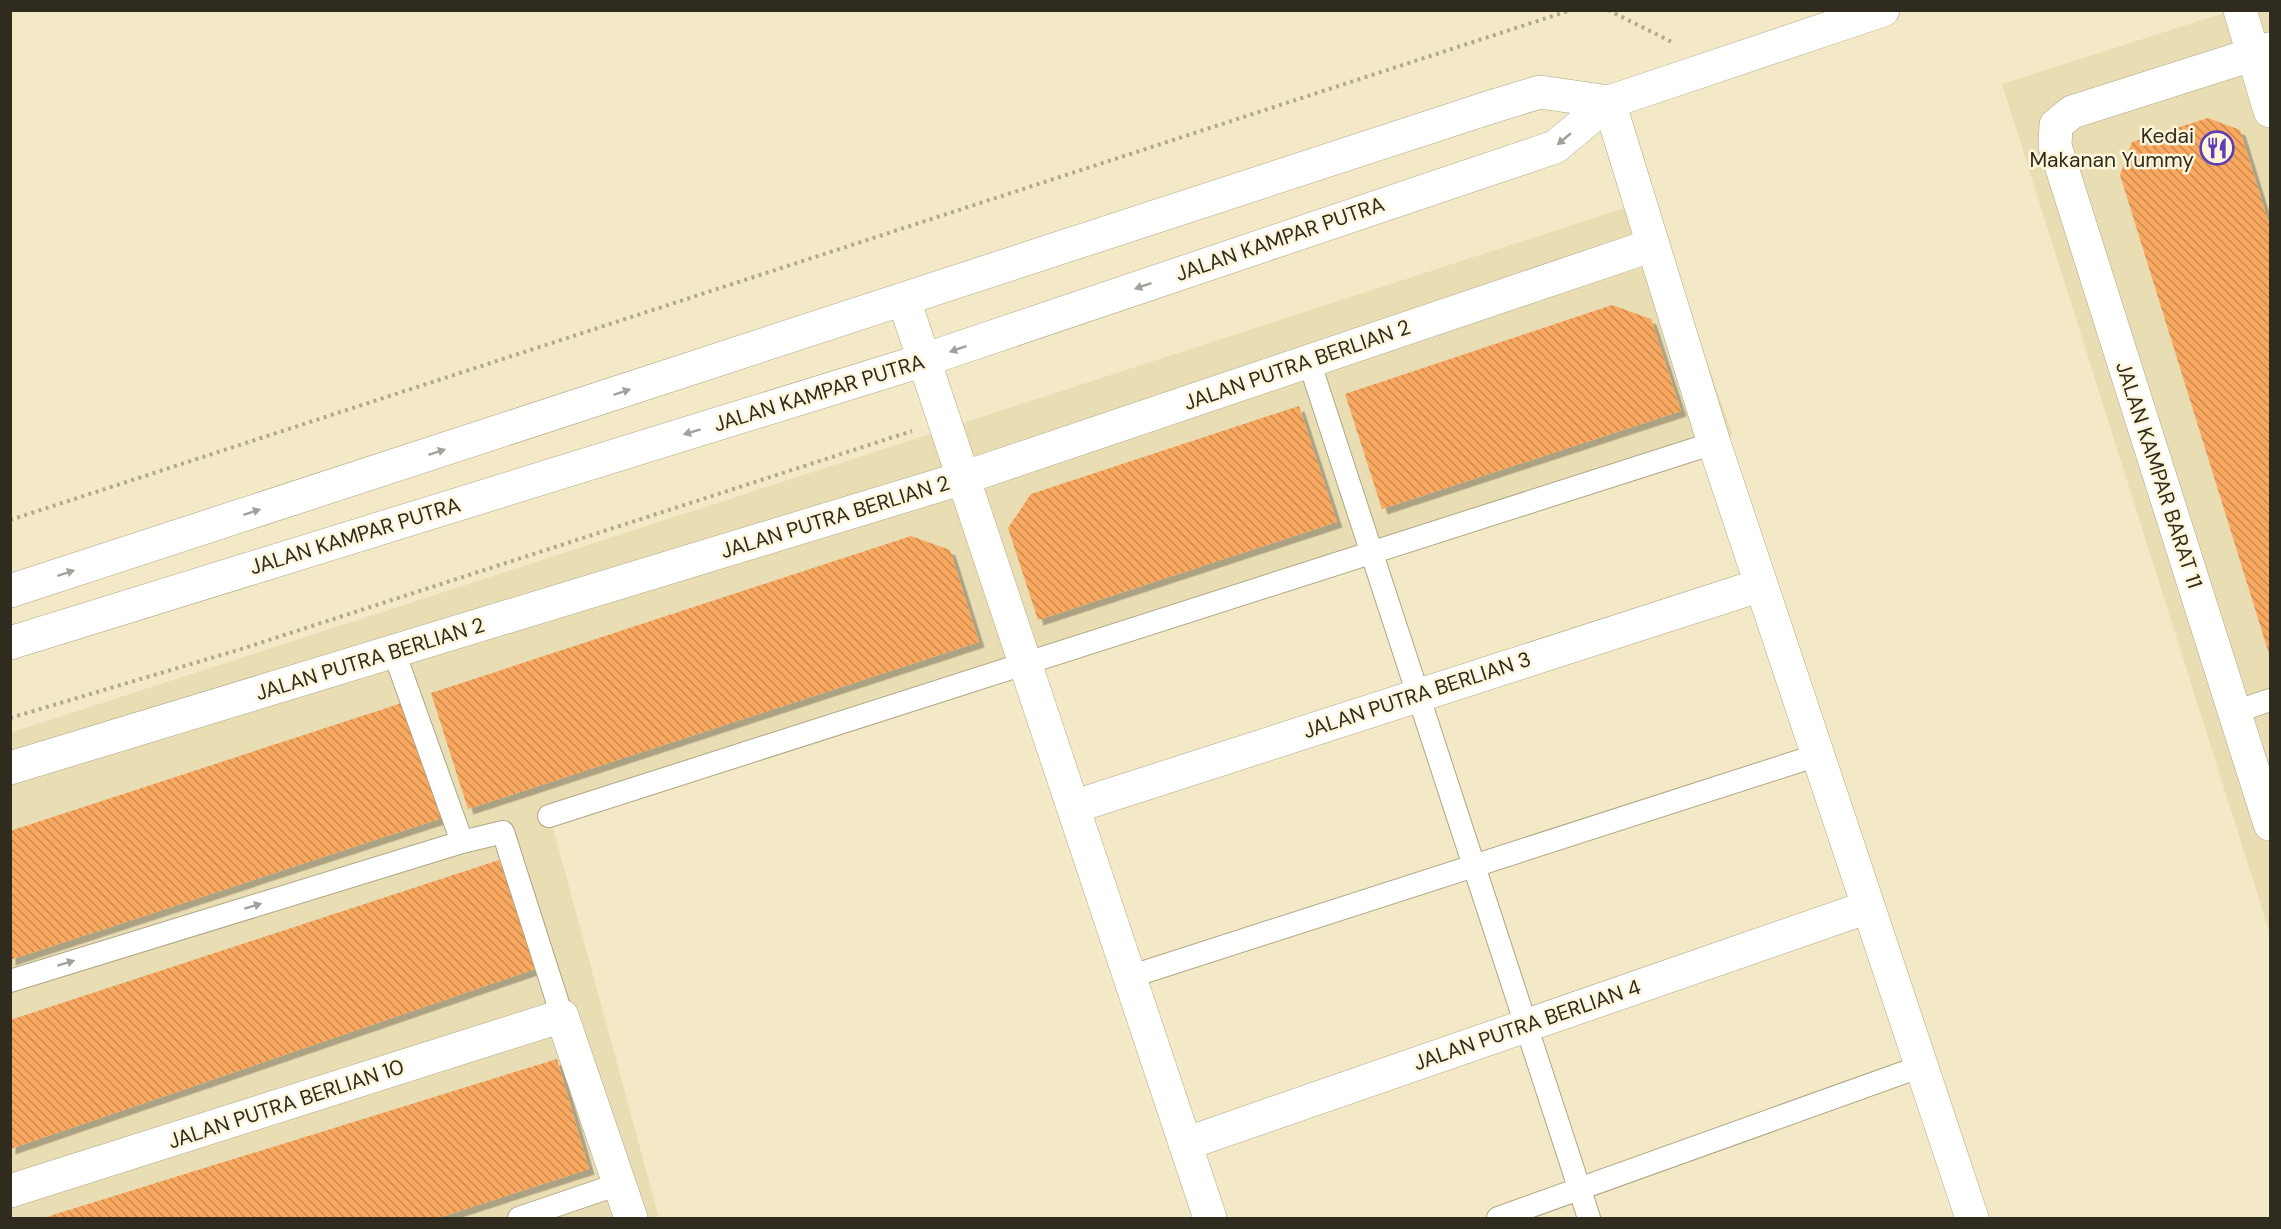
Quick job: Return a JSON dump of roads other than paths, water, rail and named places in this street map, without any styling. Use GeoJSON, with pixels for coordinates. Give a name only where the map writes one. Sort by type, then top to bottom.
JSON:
{"type":"FeatureCollection","features":[{"type":"Feature","properties":{"kind":"street","name":"JALAN KAMPAR PUTRA"},"geometry":{"type":"LineString","coordinates":[[10,643],[924,360],[1475,172],[1555,147],[1609,102],[1883,10]]}},
{"type":"Feature","properties":{"kind":"street"},"geometry":{"type":"LineString","coordinates":[[2240,10],[2262,51],[2271,111]]}},
{"type":"Feature","properties":{"kind":"street","name":"JALAN KAMPAR BARAT 11"},"geometry":{"type":"LineString","coordinates":[[2262,51],[2072,112],[2056,125],[2055,146],[2271,824]]}},
{"type":"Feature","properties":{"kind":"street","name":"JALAN KAMPAR PUTRA"},"geometry":{"type":"LineString","coordinates":[[10,591],[1540,92],[1609,102]]}},
{"type":"Feature","properties":{"kind":"street"},"geometry":{"type":"LineString","coordinates":[[1609,102],[1714,443],[1972,1218]]}},
{"type":"Feature","properties":{"kind":"street","name":"JALAN PUTRA BERLIAN 2"},"geometry":{"type":"LineString","coordinates":[[10,768],[963,478],[1653,246]]}},
{"type":"Feature","properties":{"kind":"street"},"geometry":{"type":"LineString","coordinates":[[904,300],[1210,1218]]}},
{"type":"Feature","properties":{"kind":"street","name":"JALAN PUTRA BERLIAN 3"},"geometry":{"type":"LineString","coordinates":[[1073,807],[1761,585]]}},
{"type":"Feature","properties":{"kind":"street","name":"JALAN PUTRA BERLIAN 4"},"geometry":{"type":"LineString","coordinates":[[1185,1144],[1868,907]]}},
{"type":"Feature","properties":{"kind":"street"},"geometry":{"type":"LineString","coordinates":[[562,1016],[631,1218]]}},
{"type":"Feature","properties":{"kind":"street","name":"JALAN PUTRA BERLIAN 10"},"geometry":{"type":"LineString","coordinates":[[10,1191],[562,1016]]}},
{"type":"Feature","properties":{"kind":"lane"},"geometry":{"type":"LineString","coordinates":[[1309,361],[1589,1218]]}},
{"type":"Feature","properties":{"kind":"lane"},"geometry":{"type":"LineString","coordinates":[[549,816],[1714,443]]}},
{"type":"Feature","properties":{"kind":"lane"},"geometry":{"type":"LineString","coordinates":[[394,651],[462,842]]}},
{"type":"Feature","properties":{"kind":"lane"},"geometry":{"type":"LineString","coordinates":[[2235,712],[2271,700]]}},
{"type":"Feature","properties":{"kind":"lane"},"geometry":{"type":"LineString","coordinates":[[1129,977],[1818,755]]}},
{"type":"Feature","properties":{"kind":"lane"},"geometry":{"type":"LineString","coordinates":[[10,981],[462,842],[503,832],[562,1016]]}},
{"type":"Feature","properties":{"kind":"lane"},"geometry":{"type":"LineString","coordinates":[[1498,1218],[1922,1066]]}},
{"type":"Feature","properties":{"kind":"lane"},"geometry":{"type":"LineString","coordinates":[[519,1218],[619,1184]]}},
{"type":"Feature","properties":{"kind":"place","name":"Kedai Makanan Yummy"},"geometry":{"type":"Point","coordinates":[2217,148]}}]}
